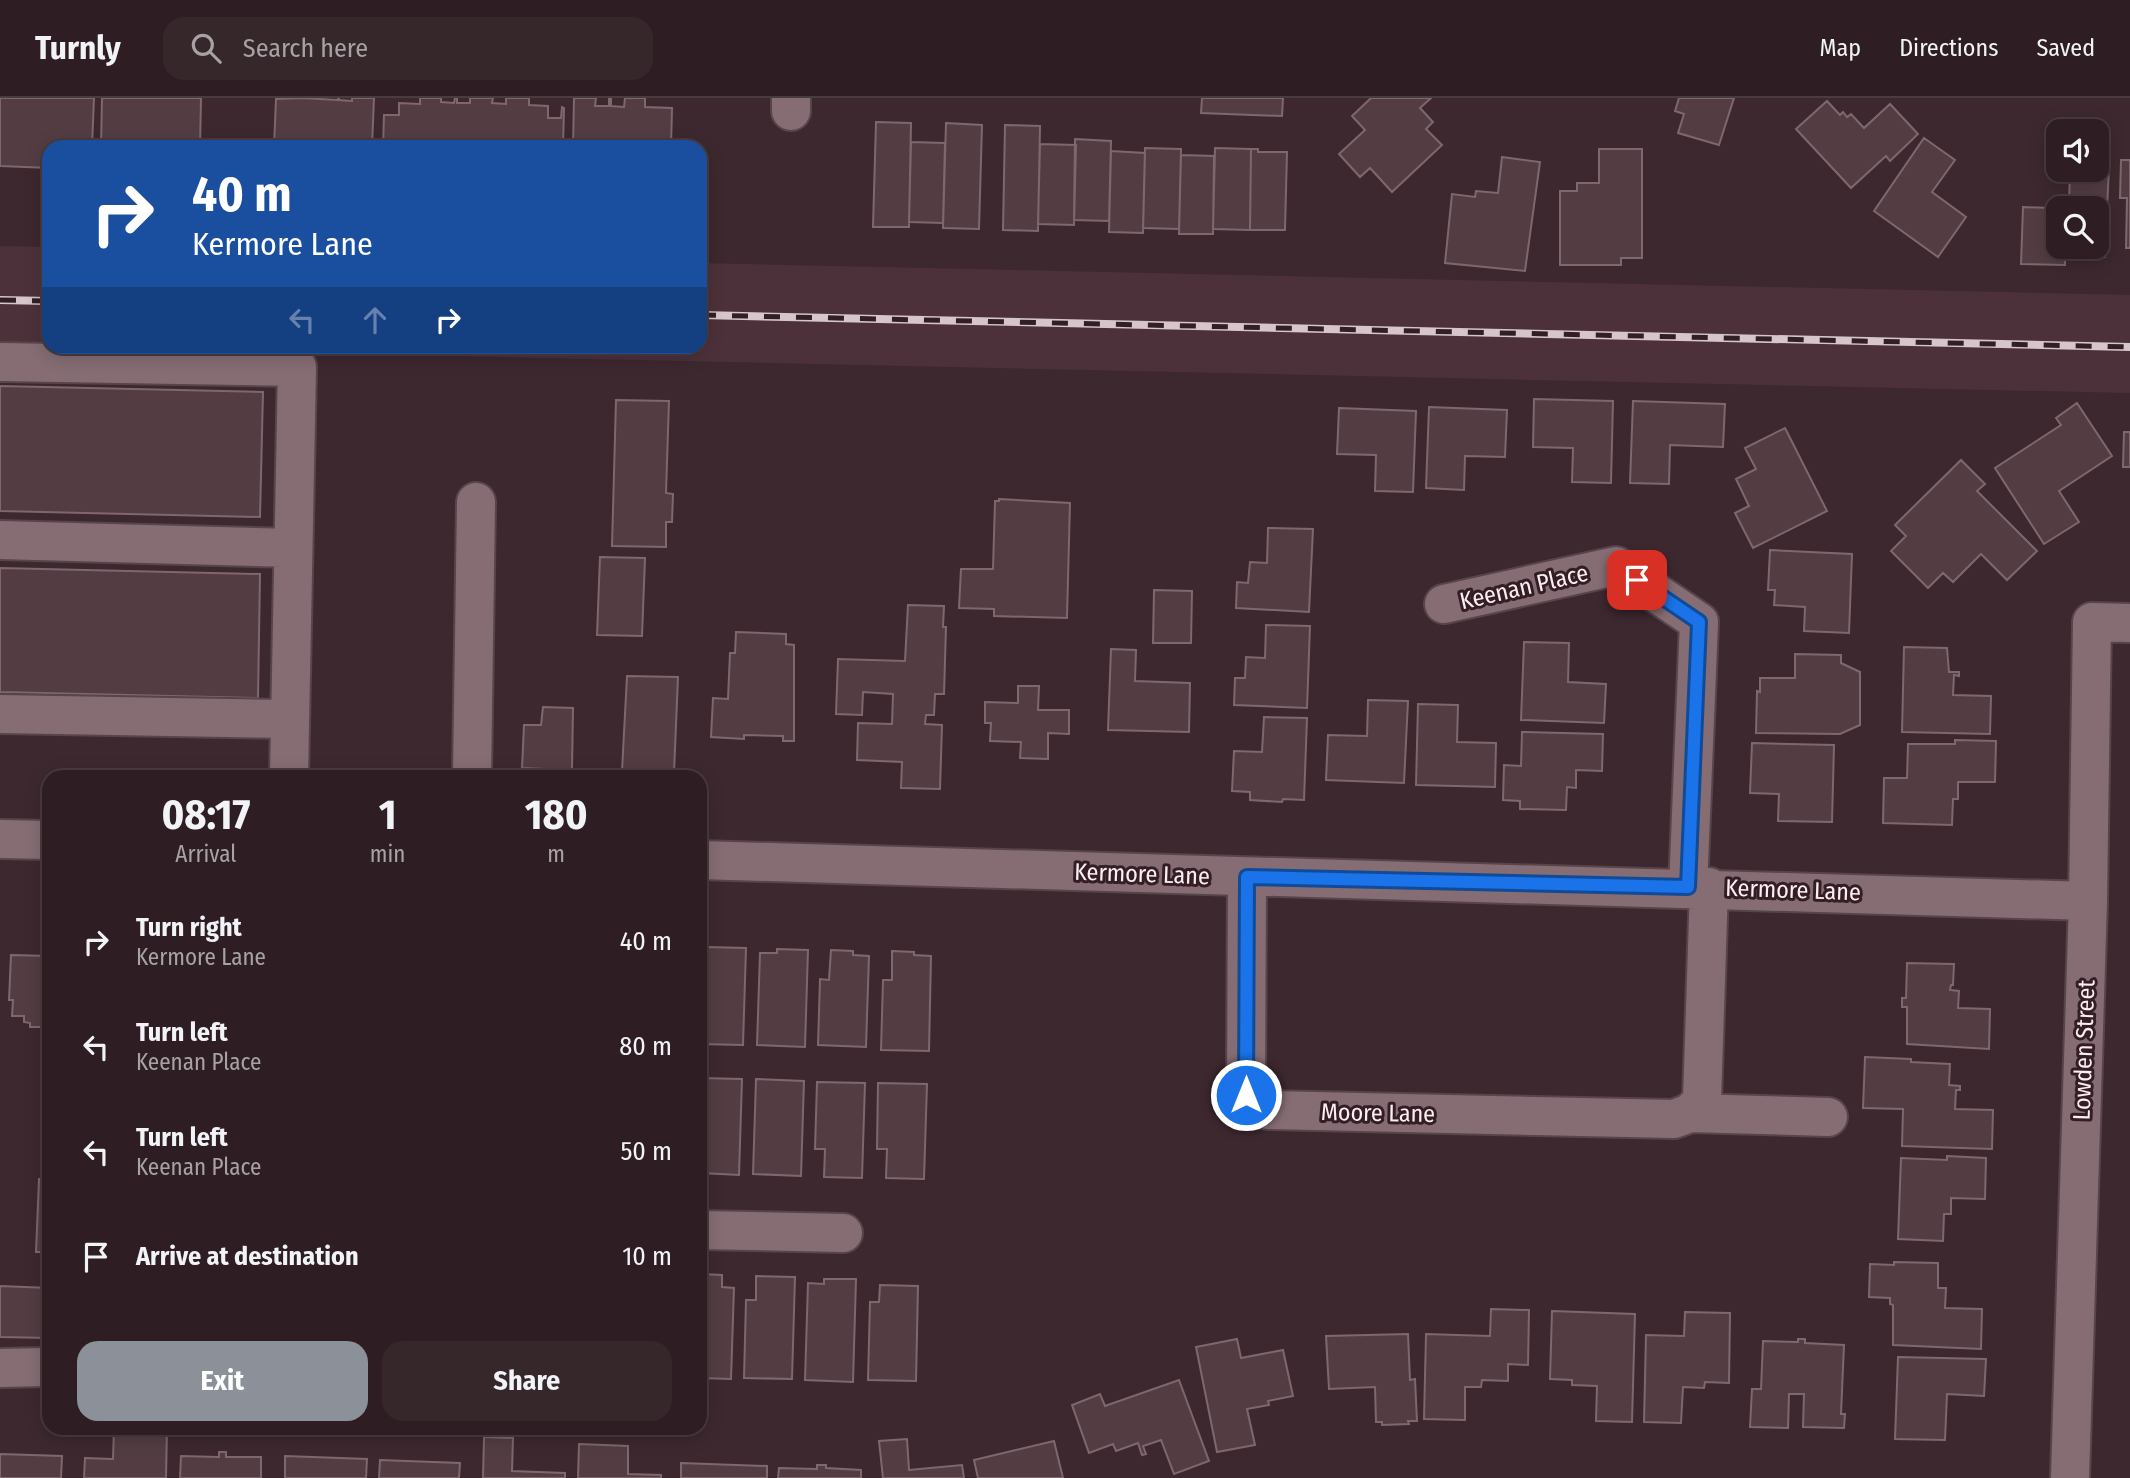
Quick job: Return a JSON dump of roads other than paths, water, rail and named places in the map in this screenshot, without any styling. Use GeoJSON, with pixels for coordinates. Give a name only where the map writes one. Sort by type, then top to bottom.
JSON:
{"type":"FeatureCollection","features":[{"type":"Feature","properties":{"kind":"street"},"geometry":{"type":"LineString","coordinates":[[0,362],[296,367],[289,770]]}},
{"type":"Feature","properties":{"kind":"street"},"geometry":{"type":"LineString","coordinates":[[472,770],[476,502]]}},
{"type":"Feature","properties":{"kind":"street"},"geometry":{"type":"LineString","coordinates":[[0,540],[293,548]]}},
{"type":"Feature","properties":{"kind":"street","name":"Keenan Place"},"geometry":{"type":"LineString","coordinates":[[1444,604],[1616,566],[1699,622],[1698,887]]}},
{"type":"Feature","properties":{"kind":"street","name":"Lowden Street"},"geometry":{"type":"LineString","coordinates":[[2070,1478],[2088,901],[2092,622],[2130,623]]}},
{"type":"Feature","properties":{"kind":"street"},"geometry":{"type":"LineString","coordinates":[[0,713],[290,719]]}},
{"type":"Feature","properties":{"kind":"street"},"geometry":{"type":"LineString","coordinates":[[0,839],[42,840]]}},
{"type":"Feature","properties":{"kind":"street","name":"Kermore Lane"},"geometry":{"type":"LineString","coordinates":[[707,860],[1247,877],[1698,887],[2088,901]]}},
{"type":"Feature","properties":{"kind":"street","name":"Moore Lane"},"geometry":{"type":"LineString","coordinates":[[1247,877],[1246,1095],[1254,1105],[1268,1110],[1674,1119],[1690,1113],[1828,1118]]}},
{"type":"Feature","properties":{"kind":"street"},"geometry":{"type":"LineString","coordinates":[[1690,1113],[1702,1101],[1698,887]]}},
{"type":"Feature","properties":{"kind":"street"},"geometry":{"type":"LineString","coordinates":[[707,1230],[843,1233]]}},
{"type":"Feature","properties":{"kind":"street"},"geometry":{"type":"LineString","coordinates":[[0,1367],[42,1367]]}},
{"type":"Feature","properties":{"kind":"railway"},"geometry":{"type":"LineString","coordinates":[[0,300],[42,301]]}},
{"type":"Feature","properties":{"kind":"railway"},"geometry":{"type":"LineString","coordinates":[[707,315],[2130,347]]}}]}
